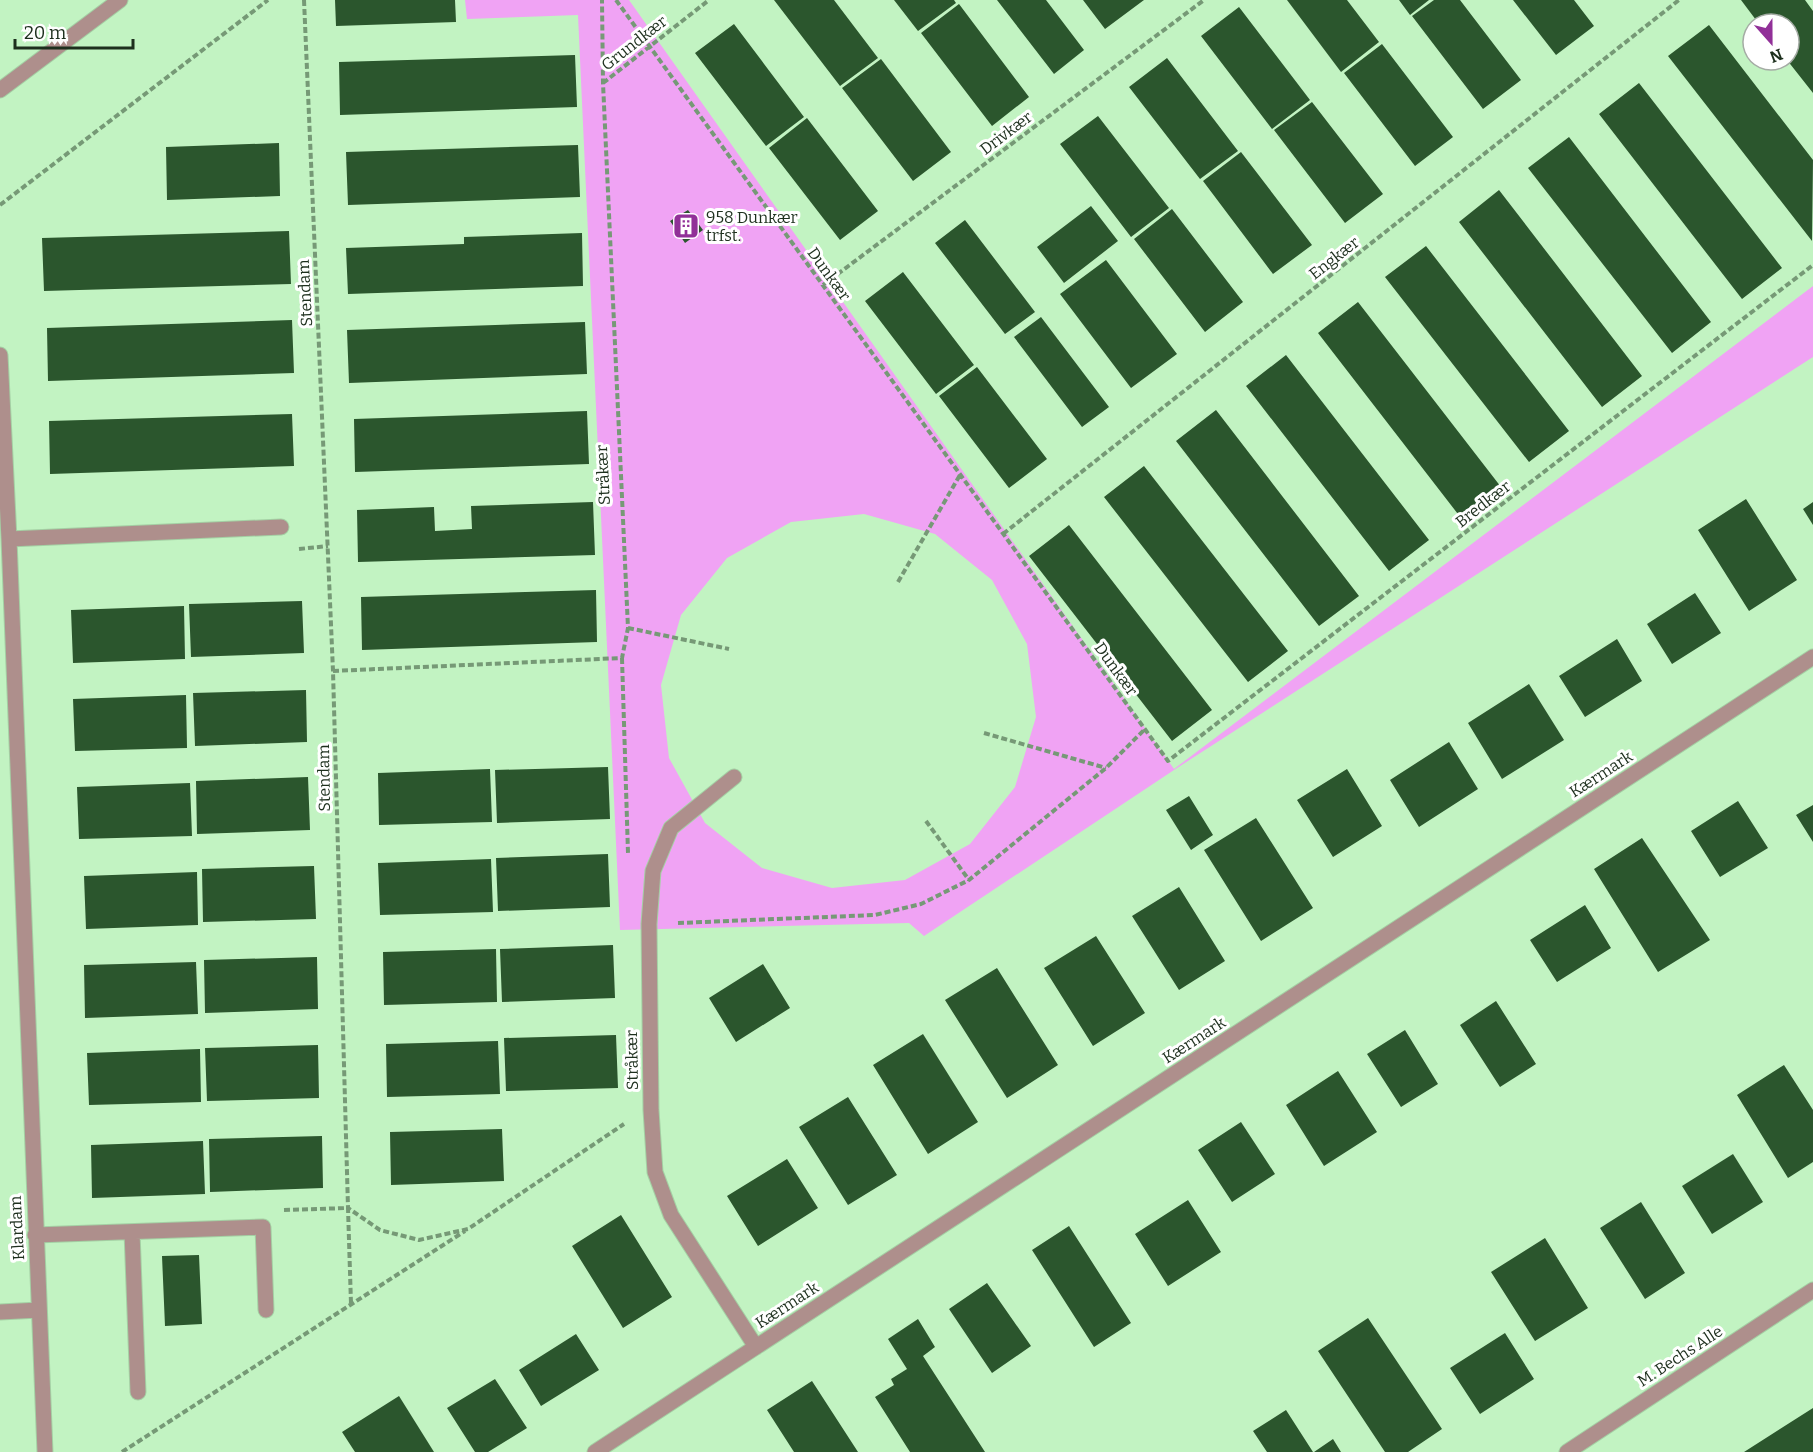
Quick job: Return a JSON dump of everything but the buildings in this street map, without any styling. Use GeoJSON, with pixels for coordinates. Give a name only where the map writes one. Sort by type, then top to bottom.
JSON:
{"type":"FeatureCollection","features":[{"type":"Feature","properties":{"kind":"street"},"geometry":{"type":"LineString","coordinates":[[0,90],[120,0]]}},
{"type":"Feature","properties":{"kind":"street","name":"Klardam"},"geometry":{"type":"LineString","coordinates":[[0,355],[45,1452]]}},
{"type":"Feature","properties":{"kind":"street"},"geometry":{"type":"LineString","coordinates":[[9,539],[281,527]]}},
{"type":"Feature","properties":{"kind":"street","name":"Kærmark"},"geometry":{"type":"LineString","coordinates":[[595,1452],[1813,657]]}},
{"type":"Feature","properties":{"kind":"street","name":"Stråkær"},"geometry":{"type":"LineString","coordinates":[[734,777],[671,828],[653,871],[649,924],[651,1110],[655,1172],[671,1215],[756,1347]]}},
{"type":"Feature","properties":{"kind":"street"},"geometry":{"type":"LineString","coordinates":[[35,1235],[263,1227],[266,1310]]}},
{"type":"Feature","properties":{"kind":"street"},"geometry":{"type":"LineString","coordinates":[[132,1232],[138,1392]]}},
{"type":"Feature","properties":{"kind":"street","name":"M. Bechs Alle"},"geometry":{"type":"LineString","coordinates":[[1577,1449],[1813,1290]]}},
{"type":"Feature","properties":{"kind":"street"},"geometry":{"type":"LineString","coordinates":[[0,1312],[39,1310]]}},
{"type":"Feature","properties":{"kind":"path"},"geometry":{"type":"LineString","coordinates":[[0,205],[267,0]]}},
{"type":"Feature","properties":{"kind":"path","name":"Stendam"},"geometry":{"type":"LineString","coordinates":[[304,0],[333,671],[351,1305]]}},
{"type":"Feature","properties":{"kind":"path","name":"Stråkær"},"geometry":{"type":"LineString","coordinates":[[602,0],[603,83],[628,628],[622,658],[628,853],[653,871]]}},
{"type":"Feature","properties":{"kind":"path","name":"Dunkær"},"geometry":{"type":"LineString","coordinates":[[616,0],[1168,761]]}},
{"type":"Feature","properties":{"kind":"path","name":"Grundkær"},"geometry":{"type":"LineString","coordinates":[[603,83],[709,0]]}},
{"type":"Feature","properties":{"kind":"path","name":"Drivkær"},"geometry":{"type":"LineString","coordinates":[[823,285],[1204,0]]}},
{"type":"Feature","properties":{"kind":"path","name":"Engkær"},"geometry":{"type":"LineString","coordinates":[[1003,534],[1679,0]]}},
{"type":"Feature","properties":{"kind":"path","name":"Bredkær"},"geometry":{"type":"LineString","coordinates":[[1168,761],[1813,265]]}},
{"type":"Feature","properties":{"kind":"path"},"geometry":{"type":"LineString","coordinates":[[898,582],[960,475]]}},
{"type":"Feature","properties":{"kind":"path"},"geometry":{"type":"LineString","coordinates":[[628,628],[729,649]]}},
{"type":"Feature","properties":{"kind":"path"},"geometry":{"type":"LineString","coordinates":[[333,671],[622,658]]}},
{"type":"Feature","properties":{"kind":"path"},"geometry":{"type":"LineString","coordinates":[[649,924],[875,915],[921,904],[969,880],[1106,768],[1145,729]]}},
{"type":"Feature","properties":{"kind":"path"},"geometry":{"type":"LineString","coordinates":[[984,733],[1106,768]]}},
{"type":"Feature","properties":{"kind":"path"},"geometry":{"type":"LineString","coordinates":[[926,821],[969,880]]}},
{"type":"Feature","properties":{"kind":"path"},"geometry":{"type":"LineString","coordinates":[[122,1452],[468,1229],[639,1113],[651,1110]]}},
{"type":"Feature","properties":{"kind":"path"},"geometry":{"type":"LineString","coordinates":[[263,1227],[280,1210],[348,1208],[380,1230],[419,1240],[468,1229]]}},
{"type":"Feature","properties":{"kind":"shaded area"},"geometry":{"type":"Polygon","coordinates":[[[465,0],[629,0],[1174,769],[1813,286],[1813,357],[1174,770],[924,936],[909,923],[620,930],[578,15],[467,19],[465,0]],[[864,514],[791,522],[727,558],[681,615],[661,685],[669,758],[705,823],[762,868],[832,888],[905,880],[970,844],[1015,787],[1036,717],[1027,644],[992,580],[935,534],[864,514]]]}},
{"type":"Feature","properties":{"kind":"place","name":"958 Dunkær trfst."},"geometry":{"type":"Point","coordinates":[686,226]}}]}
